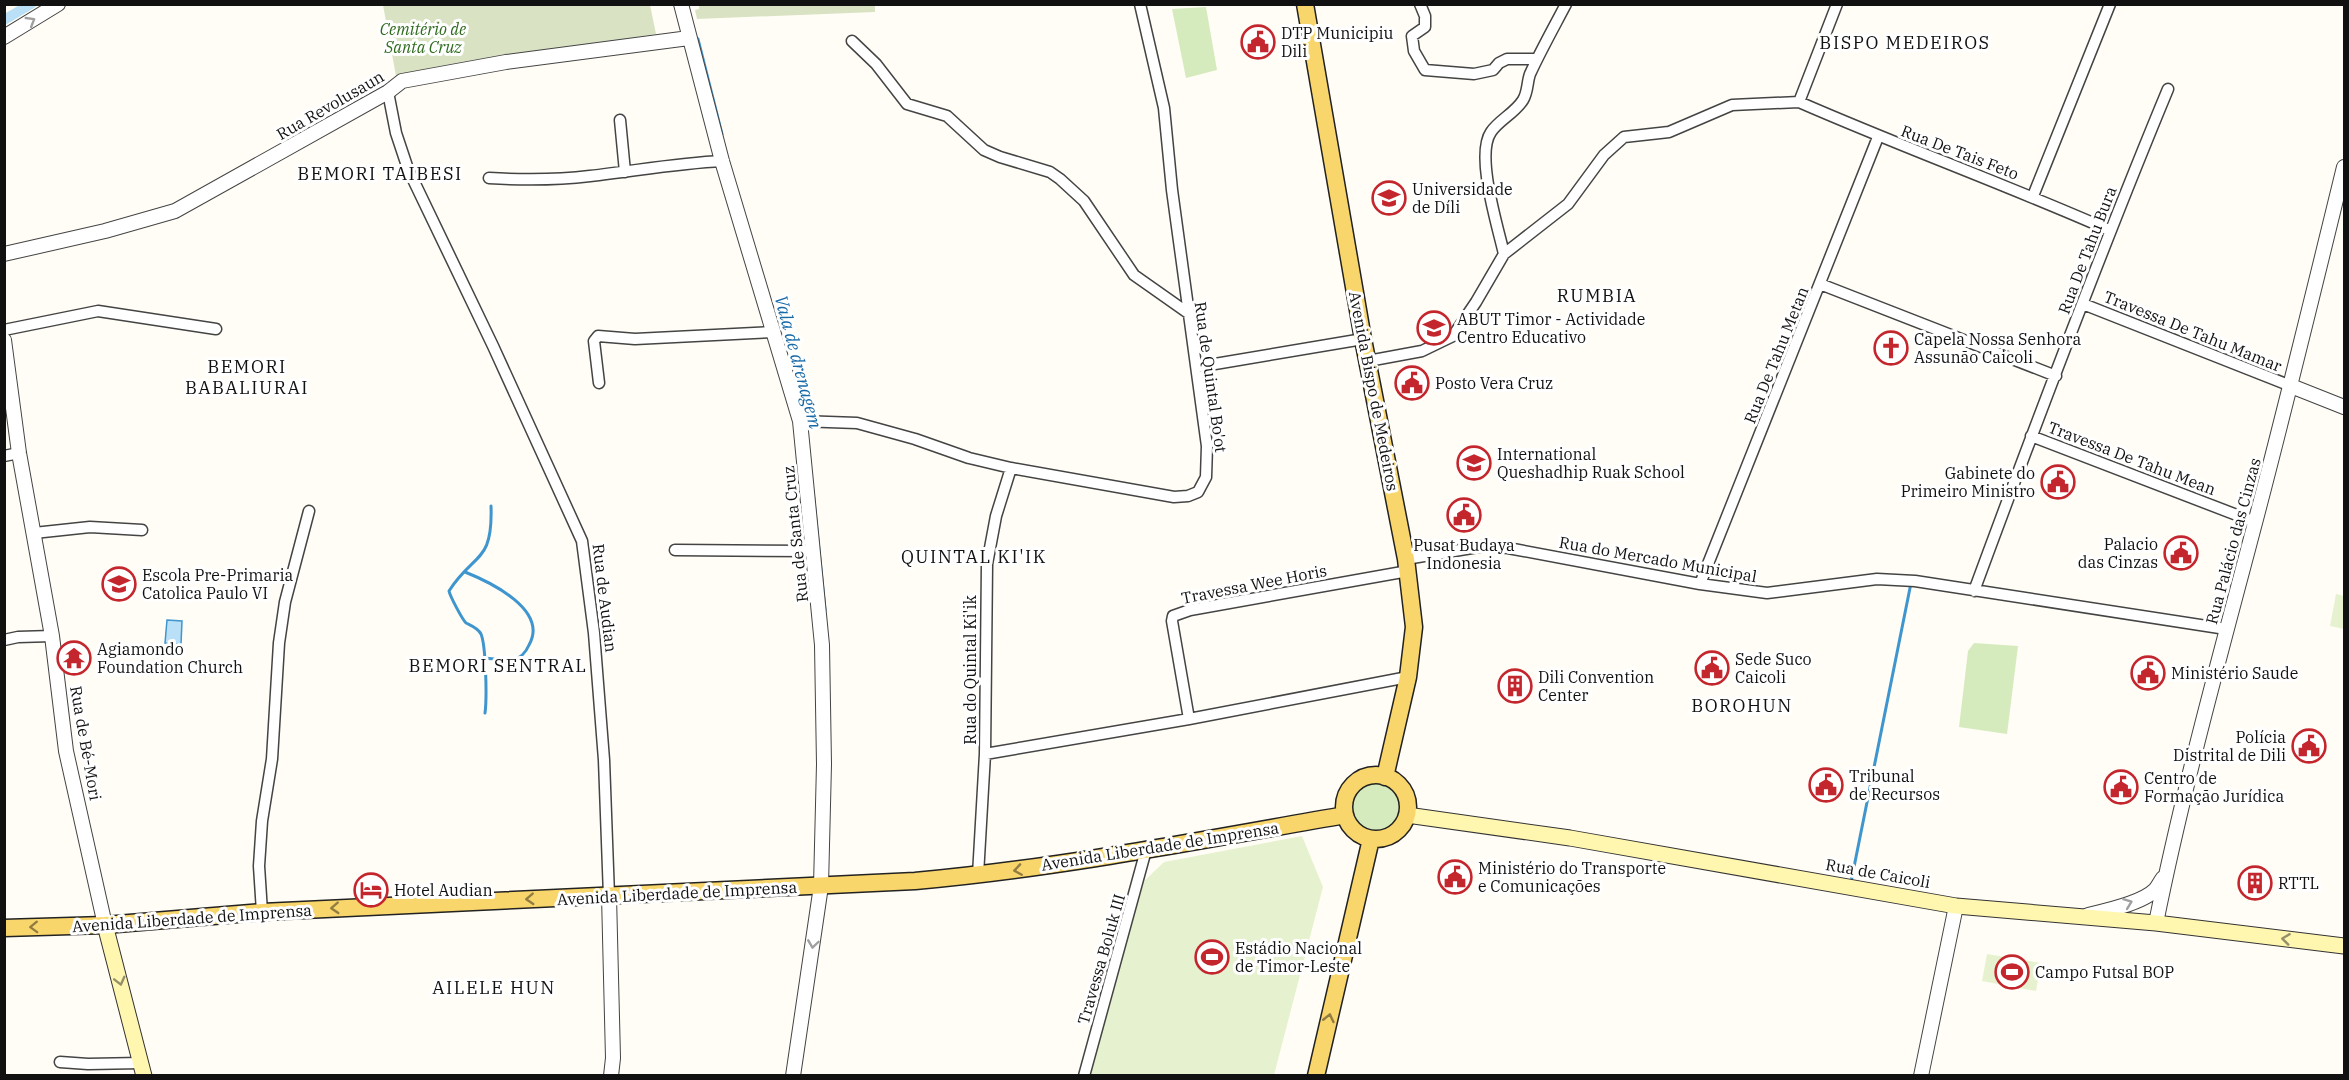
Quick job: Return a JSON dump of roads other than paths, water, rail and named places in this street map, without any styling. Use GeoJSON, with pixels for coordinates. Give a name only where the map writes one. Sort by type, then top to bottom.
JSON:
{"type":"FeatureCollection","features":[{"type":"Feature","properties":{"kind":"main road","name":"Avenida Bispo de Medeiros"},"geometry":{"type":"LineString","coordinates":[[1305,4],[1363,339],[1407,565],[1414,627],[1408,677],[1385,777]]}},
{"type":"Feature","properties":{"kind":"main road"},"geometry":{"type":"LineString","coordinates":[[1366,777],[1385,777],[1394,781],[1406,796],[1407,814],[1398,831],[1390,836],[1371,839],[1354,831],[1345,815],[1346,796],[1358,781],[1366,777]]}},
{"type":"Feature","properties":{"kind":"main road","name":"Rua de Caicoli"},"geometry":{"type":"LineString","coordinates":[[1407,814],[1570,838],[1956,906],[2156,923],[2344,945]]}},
{"type":"Feature","properties":{"kind":"main road","name":"Avenida Liberdade de Imprensa"},"geometry":{"type":"LineString","coordinates":[[4,928],[105,924],[262,912],[821,886],[978,876],[1146,850],[1345,815]]}},
{"type":"Feature","properties":{"kind":"main road"},"geometry":{"type":"LineString","coordinates":[[1316,1076],[1371,839]]}},
{"type":"Feature","properties":{"kind":"main road","name":"Rua de Bé-Mori"},"geometry":{"type":"LineString","coordinates":[[105,924],[142,1069]]}},
{"type":"Feature","properties":{"kind":"street"},"geometry":{"type":"LineString","coordinates":[[4,37],[58,4]]}},
{"type":"Feature","properties":{"kind":"street","name":"Rua de Santa Cruz"},"geometry":{"type":"LineString","coordinates":[[681,4],[723,160],[774,332],[805,421],[813,551],[822,645],[824,764],[821,886],[793,1076]]}},
{"type":"Feature","properties":{"kind":"street","name":"Rua de Quintal Bo'ot"},"geometry":{"type":"LineString","coordinates":[[805,421],[857,423],[915,439],[969,458],[1011,468],[1174,497],[1188,496],[1198,492],[1206,477],[1207,446],[1172,190],[1164,108],[1140,4]]}},
{"type":"Feature","properties":{"kind":"street"},"geometry":{"type":"LineString","coordinates":[[1420,4],[1425,16],[1425,27],[1412,36],[1414,51],[1425,70],[1474,74],[1493,70],[1507,59],[1537,59]]}},
{"type":"Feature","properties":{"kind":"street"},"geometry":{"type":"LineString","coordinates":[[1504,254],[1485,168],[1486,146],[1491,132],[1524,99],[1528,79],[1566,4]]}},
{"type":"Feature","properties":{"kind":"street"},"geometry":{"type":"LineString","coordinates":[[1368,361],[1422,351],[1453,336],[1504,254],[1568,204],[1604,155],[1624,137],[1669,132],[1732,105],[1799,102],[1837,4]]}},
{"type":"Feature","properties":{"kind":"street"},"geometry":{"type":"LineString","coordinates":[[2033,196],[2110,4]]}},
{"type":"Feature","properties":{"kind":"street","name":"Rua Revolusaun"},"geometry":{"type":"LineString","coordinates":[[4,254],[105,231],[175,211],[388,93],[402,81],[506,62],[689,38]]}},
{"type":"Feature","properties":{"kind":"street"},"geometry":{"type":"LineString","coordinates":[[852,41],[876,64],[907,104],[947,116],[984,150],[1050,172],[1060,179],[1084,201],[1134,275],[1188,313]]}},
{"type":"Feature","properties":{"kind":"street","name":"Rua De Tahu Bura"},"geometry":{"type":"LineString","coordinates":[[1974,591],[2109,230],[2168,89]]}},
{"type":"Feature","properties":{"kind":"street","name":"Rua de Audian"},"geometry":{"type":"LineString","coordinates":[[388,93],[396,134],[408,169],[493,346],[582,541],[594,633],[604,760],[613,1058],[611,1076]]}},
{"type":"Feature","properties":{"kind":"street","name":"Rua De Tais Feto"},"geometry":{"type":"LineString","coordinates":[[1799,102],[1878,136],[2033,196],[2109,230]]}},
{"type":"Feature","properties":{"kind":"street"},"geometry":{"type":"LineString","coordinates":[[620,120],[625,172]]}},
{"type":"Feature","properties":{"kind":"street","name":"Rua De Tahu Metan"},"geometry":{"type":"LineString","coordinates":[[1700,584],[1878,136]]}},
{"type":"Feature","properties":{"kind":"street"},"geometry":{"type":"LineString","coordinates":[[489,178],[528,180],[589,177],[680,163],[723,160]]}},
{"type":"Feature","properties":{"kind":"street","name":"Rua Palácio das Cinzas"},"geometry":{"type":"LineString","coordinates":[[2156,923],[2166,873],[2226,629],[2291,386],[2344,167]]}},
{"type":"Feature","properties":{"kind":"street"},"geometry":{"type":"LineString","coordinates":[[1820,284],[2056,376]]}},
{"type":"Feature","properties":{"kind":"street","name":"Travessa De Tahu Mamar"},"geometry":{"type":"LineString","coordinates":[[2083,304],[2291,386]]}},
{"type":"Feature","properties":{"kind":"street"},"geometry":{"type":"LineString","coordinates":[[4,330],[98,311],[216,330]]}},
{"type":"Feature","properties":{"kind":"street"},"geometry":{"type":"LineString","coordinates":[[599,384],[594,341],[598,336],[635,339],[774,332]]}},
{"type":"Feature","properties":{"kind":"street"},"geometry":{"type":"LineString","coordinates":[[1197,367],[1363,339]]}},
{"type":"Feature","properties":{"kind":"street","name":"Rua de Bé-Mori"},"geometry":{"type":"LineString","coordinates":[[4,340],[10,424],[19,453],[52,636],[66,751],[105,924]]}},
{"type":"Feature","properties":{"kind":"street"},"geometry":{"type":"LineString","coordinates":[[2291,386],[2344,407]]}},
{"type":"Feature","properties":{"kind":"street","name":"Travessa De Tahu Mean"},"geometry":{"type":"LineString","coordinates":[[2031,436],[2255,522]]}},
{"type":"Feature","properties":{"kind":"street"},"geometry":{"type":"LineString","coordinates":[[4,456],[19,453]]}},
{"type":"Feature","properties":{"kind":"street","name":"Rua do Quintal Ki'ik"},"geometry":{"type":"LineString","coordinates":[[978,876],[985,754],[987,564],[996,516],[1011,468]]}},
{"type":"Feature","properties":{"kind":"street"},"geometry":{"type":"LineString","coordinates":[[262,912],[259,866],[262,821],[273,759],[279,643],[285,602],[309,511]]}},
{"type":"Feature","properties":{"kind":"street"},"geometry":{"type":"LineString","coordinates":[[34,533],[90,527],[142,530]]}},
{"type":"Feature","properties":{"kind":"street","name":"Rua do Mercado Municipal"},"geometry":{"type":"LineString","coordinates":[[1407,565],[1455,549],[1484,546],[1700,584],[1767,593],[1876,579],[1915,581],[2226,629]]}},
{"type":"Feature","properties":{"kind":"street"},"geometry":{"type":"LineString","coordinates":[[675,550],[813,551]]}},
{"type":"Feature","properties":{"kind":"street","name":"Travessa Wee Horis"},"geometry":{"type":"LineString","coordinates":[[1189,719],[1173,616],[1190,610],[1407,565]]}},
{"type":"Feature","properties":{"kind":"street"},"geometry":{"type":"LineString","coordinates":[[4,640],[18,637],[52,636]]}},
{"type":"Feature","properties":{"kind":"street"},"geometry":{"type":"LineString","coordinates":[[985,754],[1189,719],[1408,677]]}},
{"type":"Feature","properties":{"kind":"street","name":"Travessa Boluk III"},"geometry":{"type":"LineString","coordinates":[[1084,1076],[1146,850]]}},
{"type":"Feature","properties":{"kind":"street"},"geometry":{"type":"LineString","coordinates":[[2081,916],[2111,910],[2155,891],[2166,873]]}},
{"type":"Feature","properties":{"kind":"street"},"geometry":{"type":"LineString","coordinates":[[1921,1076],[1956,906]]}},
{"type":"Feature","properties":{"kind":"street"},"geometry":{"type":"LineString","coordinates":[[60,1062],[142,1069]]}},
{"type":"Feature","properties":{"kind":"water"},"geometry":{"type":"Polygon","coordinates":[[[167,620],[182,621],[181,644],[165,643],[167,620]]]}},
{"type":"Feature","properties":{"kind":"waterway"},"geometry":{"type":"LineString","coordinates":[[4,20],[31,4]]}},
{"type":"Feature","properties":{"kind":"waterway","name":"Vala de drenagem"},"geometry":{"type":"LineString","coordinates":[[698,39],[722,134]]}},
{"type":"Feature","properties":{"kind":"waterway","name":"Vala de drenagem"},"geometry":{"type":"LineString","coordinates":[[813,491],[825,610]]}},
{"type":"Feature","properties":{"kind":"waterway"},"geometry":{"type":"LineString","coordinates":[[485,713],[486,672],[483,640],[477,629],[464,621],[449,591],[485,548],[491,525],[491,506]]}},
{"type":"Feature","properties":{"kind":"waterway"},"geometry":{"type":"LineString","coordinates":[[465,572],[502,590],[524,609],[531,620],[533,632],[528,648],[520,657],[512,660],[484,658]]}},
{"type":"Feature","properties":{"kind":"waterway"},"geometry":{"type":"LineString","coordinates":[[1851,882],[1911,583]]}},
{"type":"Feature","properties":{"kind":"place","name":"DTP Municipiu Dili"},"geometry":{"type":"Point","coordinates":[1258,42]}},
{"type":"Feature","properties":{"kind":"place","name":"Universidade de Díli"},"geometry":{"type":"Point","coordinates":[1389,198]}},
{"type":"Feature","properties":{"kind":"place","name":"ABUT Timor - Actividade Centro Educativo"},"geometry":{"type":"Point","coordinates":[1434,328]}},
{"type":"Feature","properties":{"kind":"place","name":"Capela Nossa Senhora Assunão Caicoli"},"geometry":{"type":"Point","coordinates":[1891,348]}},
{"type":"Feature","properties":{"kind":"place","name":"Posto Vera Cruz"},"geometry":{"type":"Point","coordinates":[1412,383]}},
{"type":"Feature","properties":{"kind":"place","name":"International Queshadhip Ruak School"},"geometry":{"type":"Point","coordinates":[1474,463]}},
{"type":"Feature","properties":{"kind":"place","name":"Gabinete do Primeiro Ministro"},"geometry":{"type":"Point","coordinates":[2058,482]}},
{"type":"Feature","properties":{"kind":"place","name":"Pusat Budaya Indonesia"},"geometry":{"type":"Point","coordinates":[1464,515]}},
{"type":"Feature","properties":{"kind":"place","name":"Palacio das Cinzas"},"geometry":{"type":"Point","coordinates":[2181,553]}},
{"type":"Feature","properties":{"kind":"place","name":"Escola Pre-Primaria Catolica Paulo VI"},"geometry":{"type":"Point","coordinates":[119,584]}},
{"type":"Feature","properties":{"kind":"place","name":"Agiamondo Foundation Church"},"geometry":{"type":"Point","coordinates":[74,658]}},
{"type":"Feature","properties":{"kind":"place","name":"Sede Suco Caicoli"},"geometry":{"type":"Point","coordinates":[1712,668]}},
{"type":"Feature","properties":{"kind":"place","name":"Ministério Saude"},"geometry":{"type":"Point","coordinates":[2148,673]}},
{"type":"Feature","properties":{"kind":"place","name":"Dili Convention Center"},"geometry":{"type":"Point","coordinates":[1515,686]}},
{"type":"Feature","properties":{"kind":"place","name":"Polícia Distrital de Dili"},"geometry":{"type":"Point","coordinates":[2309,746]}},
{"type":"Feature","properties":{"kind":"place","name":"Tribunal de Recursos"},"geometry":{"type":"Point","coordinates":[1826,785]}},
{"type":"Feature","properties":{"kind":"place","name":"Centro de Formação Jurídica"},"geometry":{"type":"Point","coordinates":[2121,787]}},
{"type":"Feature","properties":{"kind":"place","name":"Ministério do Transporte e Comunicações"},"geometry":{"type":"Point","coordinates":[1455,877]}},
{"type":"Feature","properties":{"kind":"place","name":"RTTL"},"geometry":{"type":"Point","coordinates":[2255,883]}},
{"type":"Feature","properties":{"kind":"place","name":"Hotel Audian"},"geometry":{"type":"Point","coordinates":[371,890]}},
{"type":"Feature","properties":{"kind":"place","name":"Estádio Nacional de Timor-Leste"},"geometry":{"type":"Point","coordinates":[1212,957]}},
{"type":"Feature","properties":{"kind":"place","name":"Campo Futsal BOP"},"geometry":{"type":"Point","coordinates":[2012,972]}},
{"type":"Feature","properties":{"kind":"district","name":"BISPO MEDEIROS"},"geometry":{"type":"Point","coordinates":[1905,43]}},
{"type":"Feature","properties":{"kind":"district","name":"BEMORI TAIBESI"},"geometry":{"type":"Point","coordinates":[380,174]}},
{"type":"Feature","properties":{"kind":"district","name":"RUMBIA"},"geometry":{"type":"Point","coordinates":[1597,296]}},
{"type":"Feature","properties":{"kind":"district","name":"BEMORI BABALIURAI"},"geometry":{"type":"Point","coordinates":[247,377]}},
{"type":"Feature","properties":{"kind":"district","name":"QUINTAL KI'IK"},"geometry":{"type":"Point","coordinates":[974,557]}},
{"type":"Feature","properties":{"kind":"district","name":"BEMORI SENTRAL"},"geometry":{"type":"Point","coordinates":[498,666]}},
{"type":"Feature","properties":{"kind":"district","name":"BOROHUN"},"geometry":{"type":"Point","coordinates":[1742,706]}},
{"type":"Feature","properties":{"kind":"district","name":"AILELE HUN"},"geometry":{"type":"Point","coordinates":[494,988]}},
{"type":"Feature","properties":{"kind":"park label","name":"Cemitério de Santa Cruz"},"geometry":{"type":"Point","coordinates":[423,38]}}]}
